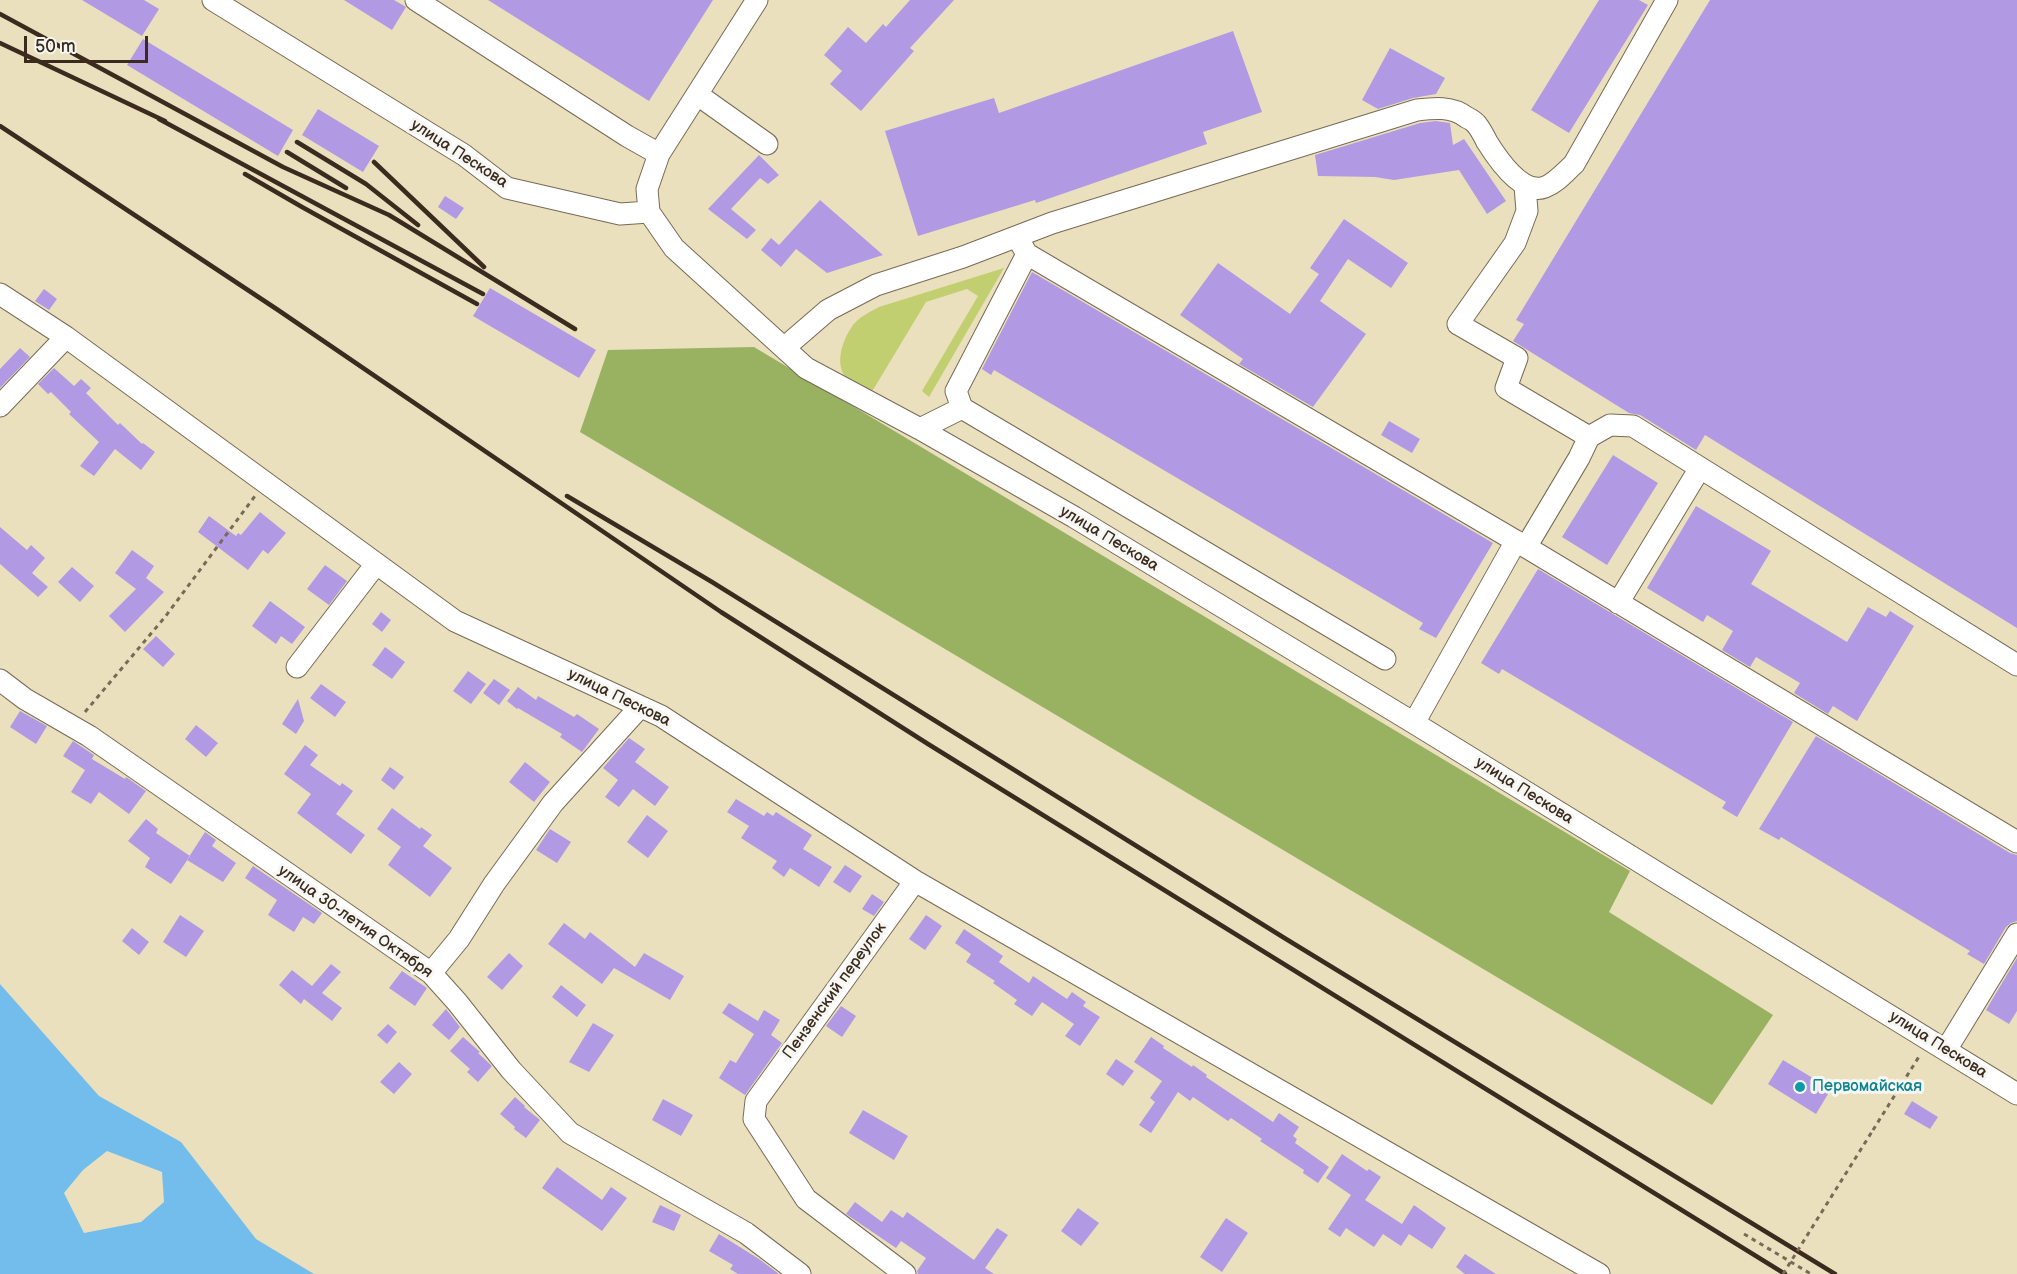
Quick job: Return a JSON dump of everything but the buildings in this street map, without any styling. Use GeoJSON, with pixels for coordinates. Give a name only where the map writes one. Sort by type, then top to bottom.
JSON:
{"type":"FeatureCollection","features":[{"type":"Feature","properties":{"kind":"street","name":"улица Пескова"},"geometry":{"type":"LineString","coordinates":[[213,0],[464,155],[507,188],[620,214],[649,212],[674,248],[806,368],[920,429],[1074,517],[2017,1094]]}},
{"type":"Feature","properties":{"kind":"street"},"geometry":{"type":"LineString","coordinates":[[416,0],[627,136],[659,154]]}},
{"type":"Feature","properties":{"kind":"street"},"geometry":{"type":"LineString","coordinates":[[649,212],[647,189],[659,154],[757,0]]}},
{"type":"Feature","properties":{"kind":"street"},"geometry":{"type":"LineString","coordinates":[[784,348],[828,310],[876,285],[1022,246],[1052,223],[1417,110],[1433,108],[1451,110],[1465,115],[1478,126],[1510,174],[1525,186],[1543,188],[1558,179],[1574,164],[1667,0]]}},
{"type":"Feature","properties":{"kind":"street"},"geometry":{"type":"LineString","coordinates":[[698,95],[767,144]]}},
{"type":"Feature","properties":{"kind":"street"},"geometry":{"type":"LineString","coordinates":[[1525,186],[1527,211],[1515,243],[1458,324],[1517,358],[1506,388],[1589,436]]}},
{"type":"Feature","properties":{"kind":"street"},"geometry":{"type":"LineString","coordinates":[[1022,246],[956,391],[962,408],[1385,659]]}},
{"type":"Feature","properties":{"kind":"street"},"geometry":{"type":"LineString","coordinates":[[1022,246],[2017,842]]}},
{"type":"Feature","properties":{"kind":"street","name":"улица Пескова"},"geometry":{"type":"LineString","coordinates":[[0,294],[66,337],[455,621],[661,716],[915,881],[1599,1274]]}},
{"type":"Feature","properties":{"kind":"street"},"geometry":{"type":"LineString","coordinates":[[0,406],[66,337]]}},
{"type":"Feature","properties":{"kind":"street"},"geometry":{"type":"LineString","coordinates":[[920,429],[962,408]]}},
{"type":"Feature","properties":{"kind":"street"},"geometry":{"type":"LineString","coordinates":[[1414,723],[1521,544],[1579,458],[1589,436],[1610,425],[1633,426],[2017,665]]}},
{"type":"Feature","properties":{"kind":"street"},"geometry":{"type":"LineString","coordinates":[[1618,603],[1700,468]]}},
{"type":"Feature","properties":{"kind":"street"},"geometry":{"type":"LineString","coordinates":[[297,667],[376,564]]}},
{"type":"Feature","properties":{"kind":"street","name":"улица 30-летия Октября"},"geometry":{"type":"LineString","coordinates":[[0,680],[25,699],[73,727],[431,973],[511,1070],[570,1133],[747,1233],[800,1274]]}},
{"type":"Feature","properties":{"kind":"street"},"geometry":{"type":"LineString","coordinates":[[431,973],[459,939],[494,884],[553,803],[640,707]]}},
{"type":"Feature","properties":{"kind":"street","name":"Пензенский переулок"},"geometry":{"type":"LineString","coordinates":[[904,1274],[806,1199],[754,1119],[756,1101],[915,881]]}},
{"type":"Feature","properties":{"kind":"street"},"geometry":{"type":"LineString","coordinates":[[1938,1045],[2017,934]]}},
{"type":"Feature","properties":{"kind":"path"},"geometry":{"type":"LineString","coordinates":[[73,727],[165,617],[246,509],[264,481]]}},
{"type":"Feature","properties":{"kind":"path"},"geometry":{"type":"LineString","coordinates":[[1783,1274],[1873,1130],[1938,1045]]}},
{"type":"Feature","properties":{"kind":"path"},"geometry":{"type":"LineString","coordinates":[[1744,1234],[1811,1274]]}},
{"type":"Feature","properties":{"kind":"green space"},"geometry":{"type":"Polygon","coordinates":[[[1004,268],[929,397],[922,391],[978,296],[967,289],[926,302],[873,390],[864,393],[846,378],[842,372],[841,351],[849,331],[861,317],[879,307],[1004,268]]]}},
{"type":"Feature","properties":{"kind":"green space"},"geometry":{"type":"Polygon","coordinates":[[[754,347],[1630,871],[1609,912],[1773,1015],[1712,1105],[580,432],[608,350],[754,347]]]}},
{"type":"Feature","properties":{"kind":"water"},"geometry":{"type":"Polygon","coordinates":[[[0,984],[99,1096],[181,1142],[256,1239],[314,1274],[0,1274],[0,984]],[[107,1151],[83,1170],[64,1193],[84,1233],[141,1222],[164,1202],[162,1172],[107,1151]]]}},
{"type":"Feature","properties":{"kind":"railway"},"geometry":{"type":"LineString","coordinates":[[0,14],[283,167],[389,215],[575,329]]}},
{"type":"Feature","properties":{"kind":"railway"},"geometry":{"type":"LineString","coordinates":[[0,43],[165,121]]}},
{"type":"Feature","properties":{"kind":"railway"},"geometry":{"type":"LineString","coordinates":[[159,119],[483,294]]}},
{"type":"Feature","properties":{"kind":"railway"},"geometry":{"type":"LineString","coordinates":[[0,126],[278,310],[721,612],[928,744],[1785,1274]]}},
{"type":"Feature","properties":{"kind":"railway"},"geometry":{"type":"LineString","coordinates":[[297,142],[366,184],[418,225]]}},
{"type":"Feature","properties":{"kind":"railway"},"geometry":{"type":"LineString","coordinates":[[287,152],[346,188]]}},
{"type":"Feature","properties":{"kind":"railway"},"geometry":{"type":"LineString","coordinates":[[374,162],[484,267]]}},
{"type":"Feature","properties":{"kind":"railway"},"geometry":{"type":"LineString","coordinates":[[245,174],[477,304]]}},
{"type":"Feature","properties":{"kind":"railway"},"geometry":{"type":"LineString","coordinates":[[567,496],[712,582],[1286,939],[1835,1274]]}},
{"type":"Feature","properties":{"kind":"place","name":"Первомайская"},"geometry":{"type":"Point","coordinates":[1800,1087]}}]}
